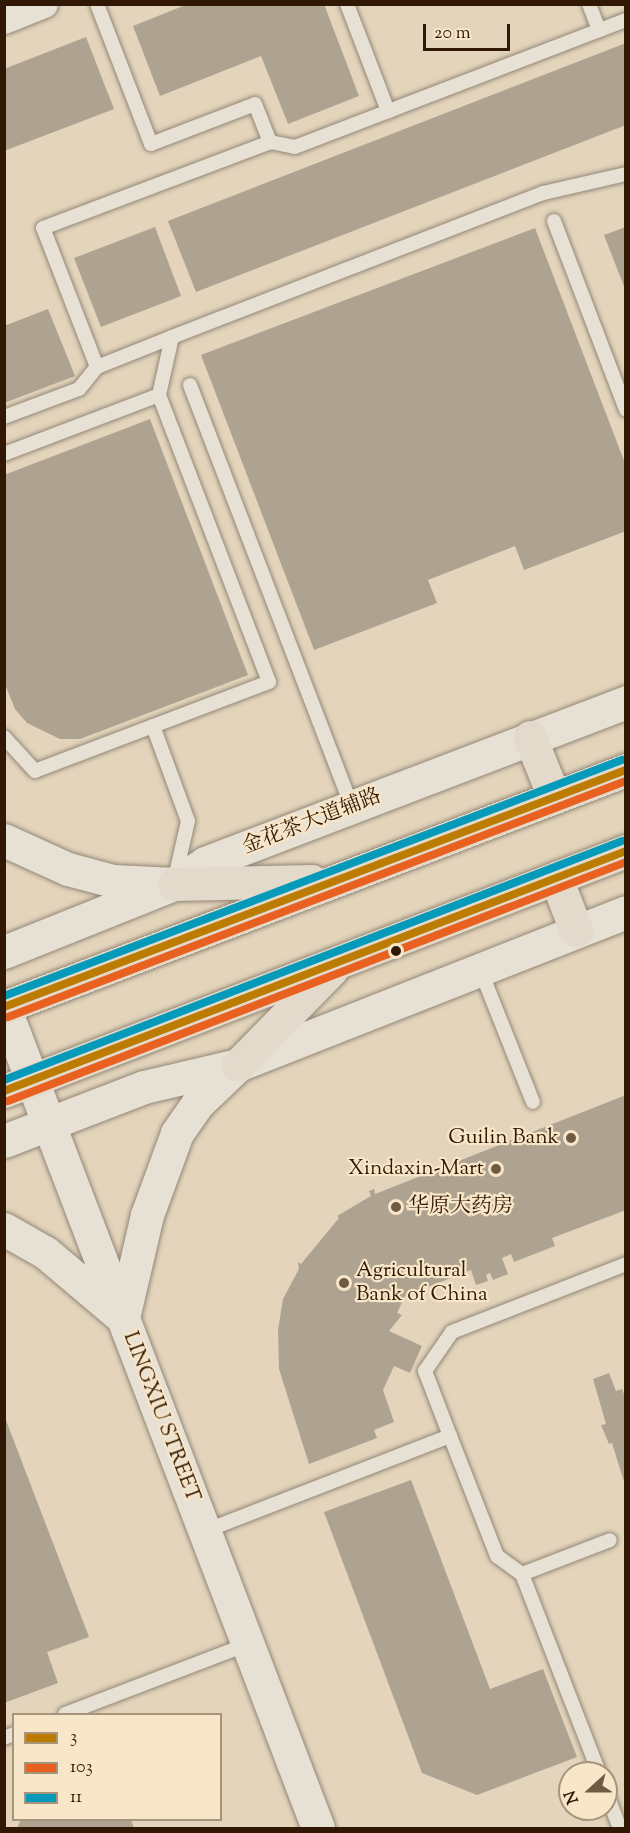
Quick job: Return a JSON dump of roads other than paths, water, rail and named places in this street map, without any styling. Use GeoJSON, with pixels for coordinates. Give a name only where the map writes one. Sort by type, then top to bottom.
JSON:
{"type":"FeatureCollection","features":[{"type":"Feature","properties":{"kind":"main road","name":"金花茶大道辅路"},"geometry":{"type":"LineString","coordinates":[[4,952],[174,884],[205,863],[626,702]]}},
{"type":"Feature","properties":{"kind":"main road"},"geometry":{"type":"LineString","coordinates":[[530,737],[554,797]]}},
{"type":"Feature","properties":{"kind":"main road"},"geometry":{"type":"LineString","coordinates":[[5,1007],[626,770]]}},
{"type":"Feature","properties":{"kind":"main road"},"geometry":{"type":"LineString","coordinates":[[4,840],[79,872],[113,881],[174,884],[337,880]]}},
{"type":"Feature","properties":{"kind":"main road"},"geometry":{"type":"LineString","coordinates":[[19,1085],[626,851]]}},
{"type":"Feature","properties":{"kind":"main road"},"geometry":{"type":"LineString","coordinates":[[556,878],[576,930]]}},
{"type":"Feature","properties":{"kind":"main road"},"geometry":{"type":"LineString","coordinates":[[4,1141],[144,1087],[238,1065],[626,912]]}},
{"type":"Feature","properties":{"kind":"main road"},"geometry":{"type":"LineString","coordinates":[[4,1229],[46,1254],[123,1318],[147,1215],[177,1133],[197,1104],[338,962]]}},
{"type":"Feature","properties":{"kind":"main road","name":"LINGXIU STREET"},"geometry":{"type":"LineString","coordinates":[[5,1007],[19,1085],[50,1124],[318,1828]]}},
{"type":"Feature","properties":{"kind":"street"},"geometry":{"type":"LineString","coordinates":[[4,20],[44,4]]}},
{"type":"Feature","properties":{"kind":"lane"},"geometry":{"type":"LineString","coordinates":[[98,4],[151,144],[255,104],[270,142]]}},
{"type":"Feature","properties":{"kind":"lane"},"geometry":{"type":"LineString","coordinates":[[347,4],[388,111]]}},
{"type":"Feature","properties":{"kind":"lane"},"geometry":{"type":"LineString","coordinates":[[589,4],[599,30]]}},
{"type":"Feature","properties":{"kind":"lane"},"geometry":{"type":"LineString","coordinates":[[97,367],[43,228],[270,142],[295,147],[626,20]]}},
{"type":"Feature","properties":{"kind":"lane"},"geometry":{"type":"LineString","coordinates":[[4,417],[79,388],[97,367],[172,337],[543,193],[626,174]]}},
{"type":"Feature","properties":{"kind":"lane"},"geometry":{"type":"LineString","coordinates":[[554,221],[626,410]]}},
{"type":"Feature","properties":{"kind":"lane"},"geometry":{"type":"LineString","coordinates":[[4,737],[35,771],[269,682],[159,395],[172,337]]}},
{"type":"Feature","properties":{"kind":"lane"},"geometry":{"type":"LineString","coordinates":[[190,385],[352,806]]}},
{"type":"Feature","properties":{"kind":"lane"},"geometry":{"type":"LineString","coordinates":[[4,454],[159,395]]}},
{"type":"Feature","properties":{"kind":"lane"},"geometry":{"type":"LineString","coordinates":[[153,726],[188,821],[174,884]]}},
{"type":"Feature","properties":{"kind":"lane"},"geometry":{"type":"LineString","coordinates":[[480,969],[533,1102]]}},
{"type":"Feature","properties":{"kind":"lane"},"geometry":{"type":"LineString","coordinates":[[594,1761],[522,1574],[498,1556],[425,1371],[452,1332],[626,1264]]}},
{"type":"Feature","properties":{"kind":"lane"},"geometry":{"type":"LineString","coordinates":[[205,1531],[450,1436]]}},
{"type":"Feature","properties":{"kind":"lane"},"geometry":{"type":"LineString","coordinates":[[522,1574],[610,1540]]}},
{"type":"Feature","properties":{"kind":"lane"},"geometry":{"type":"LineString","coordinates":[[68,1713],[248,1644]]}},
{"type":"Feature","properties":{"kind":"place","name":"Guilin Bank"},"geometry":{"type":"Point","coordinates":[571,1138]}},
{"type":"Feature","properties":{"kind":"place","name":"Xindaxin-Mart"},"geometry":{"type":"Point","coordinates":[496,1169]}},
{"type":"Feature","properties":{"kind":"place","name":"华原大药房"},"geometry":{"type":"Point","coordinates":[396,1207]}},
{"type":"Feature","properties":{"kind":"place","name":"Agricultural Bank of China"},"geometry":{"type":"Point","coordinates":[344,1283]}}]}
